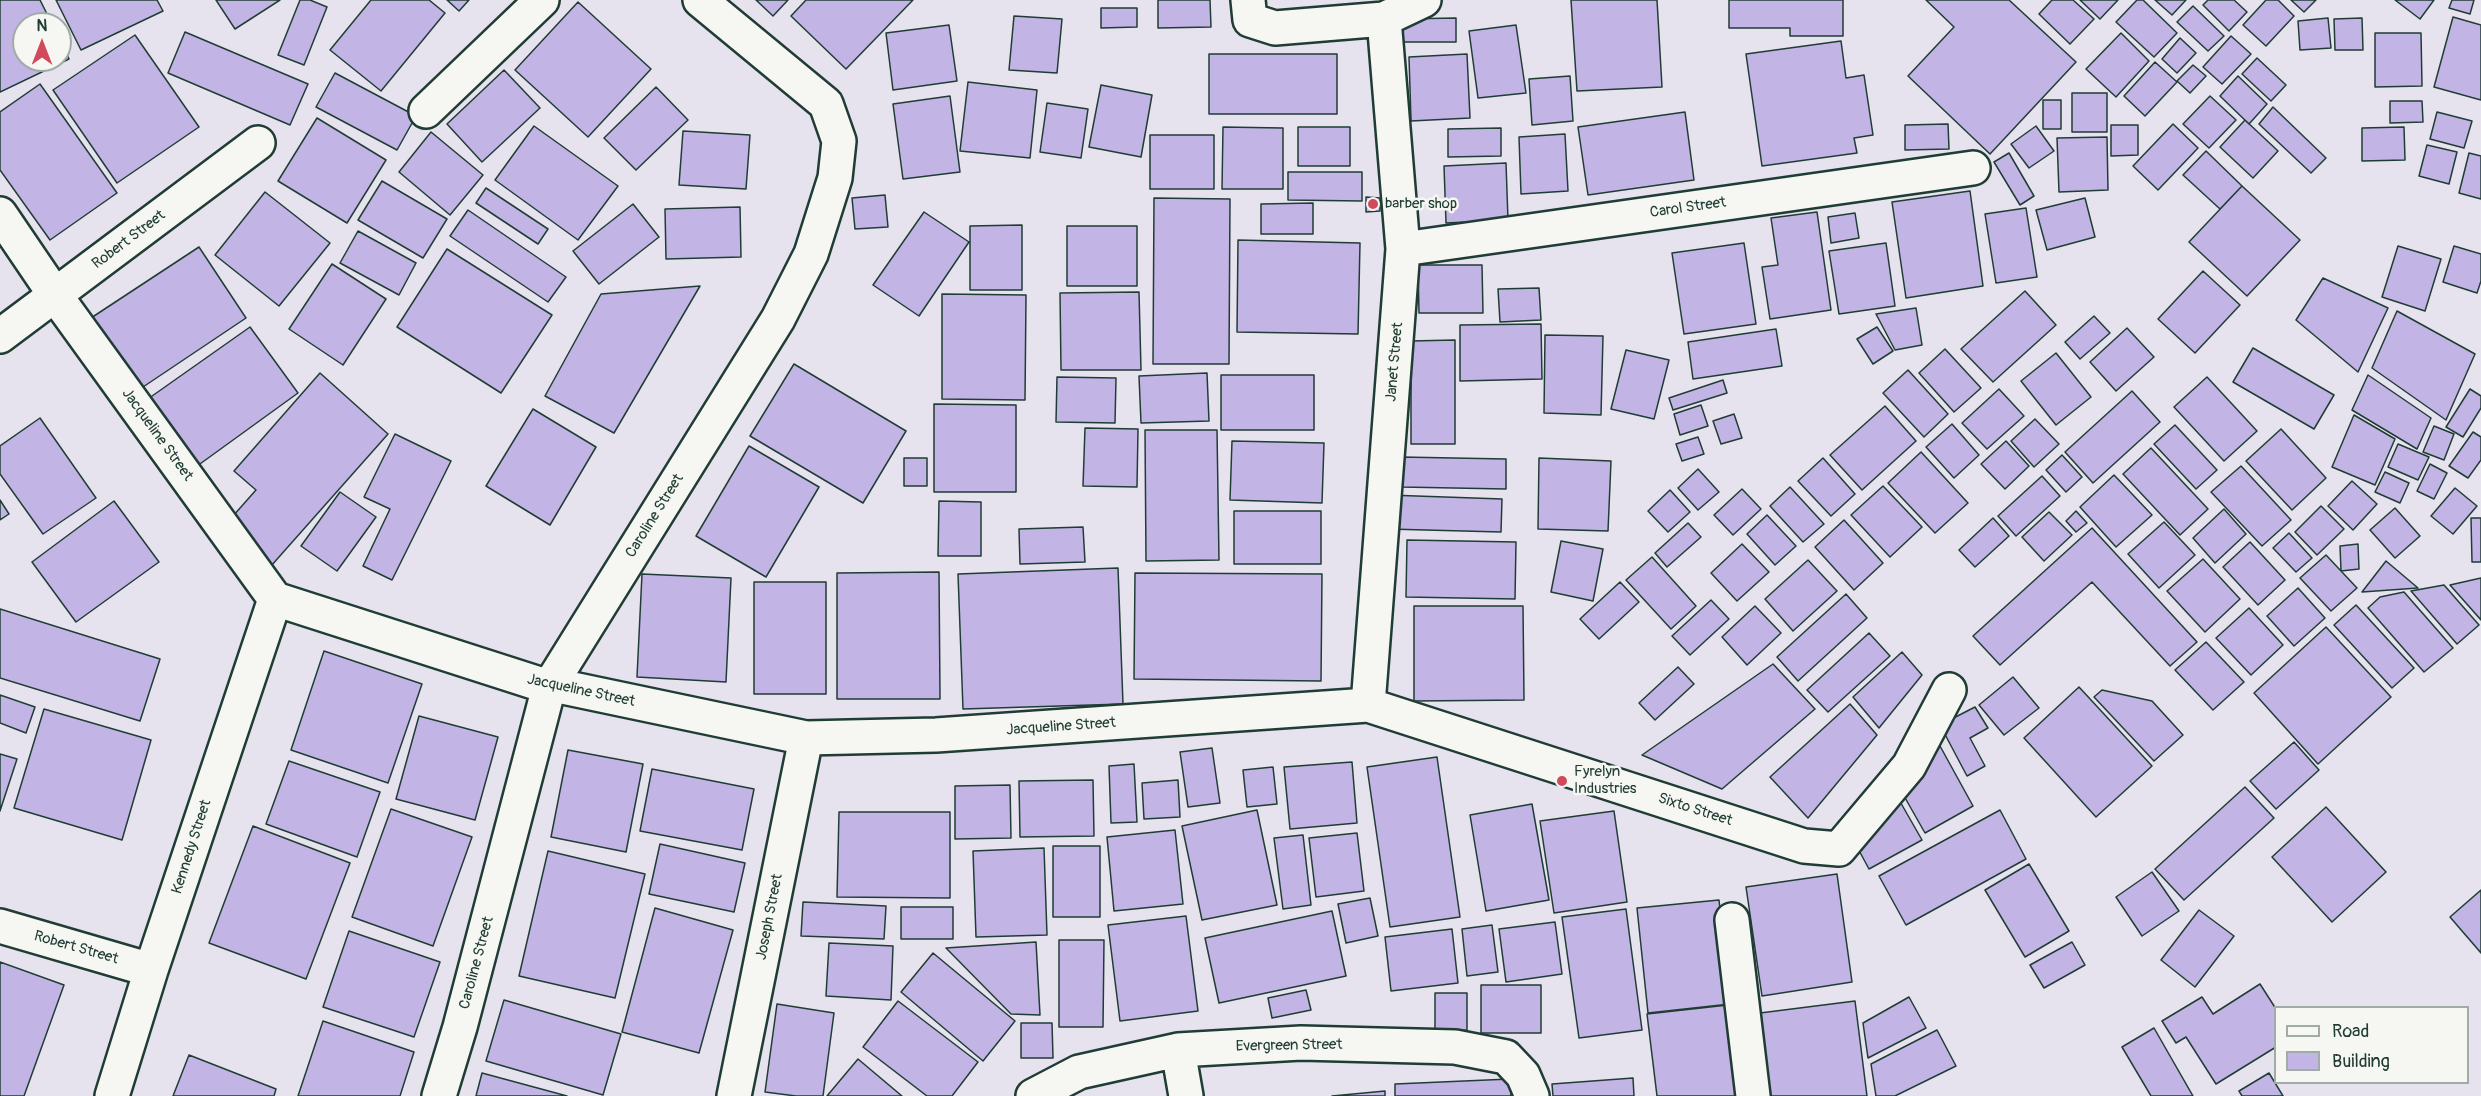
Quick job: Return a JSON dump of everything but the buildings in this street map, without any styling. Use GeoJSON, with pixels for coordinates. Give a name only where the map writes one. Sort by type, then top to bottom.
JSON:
{"type":"FeatureCollection","features":[{"type":"Feature","properties":{"kind":"street"},"geometry":{"type":"LineString","coordinates":[[426,111],[542,0]]}},
{"type":"Feature","properties":{"kind":"street","name":"Caroline Street"},"geometry":{"type":"LineString","coordinates":[[439,1096],[460,1027],[549,687],[778,320],[812,254],[835,178],[839,141],[826,104],[700,0]]}},
{"type":"Feature","properties":{"kind":"street"},"geometry":{"type":"LineString","coordinates":[[1248,0],[1250,20],[1275,28],[1384,19],[1424,0]]}},
{"type":"Feature","properties":{"kind":"street","name":"Janet Street"},"geometry":{"type":"LineString","coordinates":[[1368,705],[1403,249],[1384,19]]}},
{"type":"Feature","properties":{"kind":"street","name":"Robert Street"},"geometry":{"type":"LineString","coordinates":[[0,336],[258,143]]}},
{"type":"Feature","properties":{"kind":"street","name":"Carol Street"},"geometry":{"type":"LineString","coordinates":[[1403,249],[1973,168]]}},
{"type":"Feature","properties":{"kind":"street","name":"Jacqueline Street"},"geometry":{"type":"LineString","coordinates":[[0,214],[275,600],[549,687],[563,687],[806,738],[936,735],[1368,705]]}},
{"type":"Feature","properties":{"kind":"street","name":"Kennedy Street"},"geometry":{"type":"LineString","coordinates":[[112,1096],[151,970],[275,600]]}},
{"type":"Feature","properties":{"kind":"street","name":"Sixto Street"},"geometry":{"type":"LineString","coordinates":[[1368,705],[1804,846],[1839,849],[1909,766],[1949,690]]}},
{"type":"Feature","properties":{"kind":"street","name":"Joseph Street"},"geometry":{"type":"LineString","coordinates":[[734,1096],[806,738]]}},
{"type":"Feature","properties":{"kind":"street"},"geometry":{"type":"LineString","coordinates":[[1732,920],[1753,1096]]}},
{"type":"Feature","properties":{"kind":"street","name":"Robert Street"},"geometry":{"type":"LineString","coordinates":[[0,926],[151,970]]}},
{"type":"Feature","properties":{"kind":"street","name":"Evergreen Street"},"geometry":{"type":"LineString","coordinates":[[1033,1096],[1079,1072],[1178,1050],[1301,1043],[1455,1047],[1506,1057],[1523,1075],[1532,1096]]}},
{"type":"Feature","properties":{"kind":"street"},"geometry":{"type":"LineString","coordinates":[[1178,1050],[1185,1096]]}},
{"type":"Feature","properties":{"kind":"place","name":"barber shop"},"geometry":{"type":"Point","coordinates":[1373,204]}},
{"type":"Feature","properties":{"kind":"place","name":"Fyrelyn Industries"},"geometry":{"type":"Point","coordinates":[1562,781]}}]}
